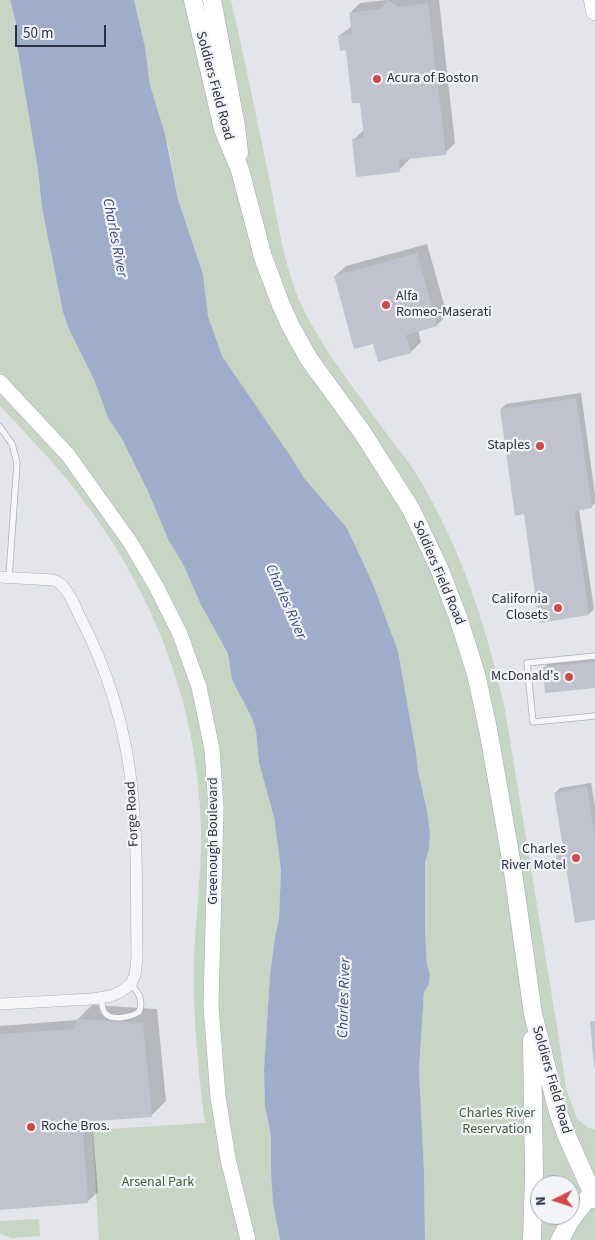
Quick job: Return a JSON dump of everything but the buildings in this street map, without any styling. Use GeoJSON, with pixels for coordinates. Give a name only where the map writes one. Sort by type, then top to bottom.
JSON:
{"type":"FeatureCollection","features":[{"type":"Feature","properties":{"kind":"main road","name":"Soldiers Field Road"},"geometry":{"type":"LineString","coordinates":[[194,0],[223,129],[240,170],[275,291],[290,325],[309,359],[362,432],[400,491],[430,549],[458,617],[476,674],[488,729],[512,865],[532,1014],[534,1174],[532,1240]]}},
{"type":"Feature","properties":{"kind":"main road","name":"Soldiers Field Road"},"geometry":{"type":"LineString","coordinates":[[212,0],[236,126],[240,170]]}},
{"type":"Feature","properties":{"kind":"main road"},"geometry":{"type":"LineString","coordinates":[[593,0],[595,11]]}},
{"type":"Feature","properties":{"kind":"main road","name":"Soldiers Field Road"},"geometry":{"type":"LineString","coordinates":[[532,1014],[558,1112],[566,1134],[594,1194]]}},
{"type":"Feature","properties":{"kind":"main road"},"geometry":{"type":"LineString","coordinates":[[560,1240],[570,1221],[594,1194]]}},
{"type":"Feature","properties":{"kind":"street","name":"Greenough Boulevard"},"geometry":{"type":"LineString","coordinates":[[0,382],[68,455],[130,542],[156,586],[176,626],[199,687],[212,749],[216,808],[211,1006],[218,1097],[228,1159],[248,1240]]}},
{"type":"Feature","properties":{"kind":"street","name":"Forge Road"},"geometry":{"type":"LineString","coordinates":[[5,577],[53,580],[61,584],[86,629],[112,690],[124,739],[134,807],[137,958],[135,975],[131,984]]}},
{"type":"Feature","properties":{"kind":"street"},"geometry":{"type":"LineString","coordinates":[[0,1004],[101,998],[120,992],[131,984]]}},
{"type":"Feature","properties":{"kind":"lane"},"geometry":{"type":"LineString","coordinates":[[0,427],[12,444],[17,463],[5,577]]}},
{"type":"Feature","properties":{"kind":"lane"},"geometry":{"type":"LineString","coordinates":[[595,656],[527,663],[533,722],[595,716]]}},
{"type":"Feature","properties":{"kind":"lane"},"geometry":{"type":"LineString","coordinates":[[101,998],[104,1012],[108,1016],[133,1015],[139,1012],[141,1000],[138,991],[131,984]]}},
{"type":"Feature","properties":{"kind":"green space","name":"Arsenal Park"},"geometry":{"type":"Polygon","coordinates":[[[0,0],[10,0],[16,23],[16,39],[38,170],[42,208],[63,312],[68,327],[95,382],[108,418],[122,439],[147,489],[168,539],[184,566],[201,605],[228,655],[232,680],[252,718],[256,731],[259,763],[274,817],[281,870],[279,918],[270,975],[264,1070],[265,1106],[271,1136],[273,1203],[280,1240],[99,1240],[92,1130],[205,1123],[194,1004],[195,947],[201,845],[198,782],[181,694],[167,652],[150,611],[130,571],[71,484],[0,406],[0,0]]]}},
{"type":"Feature","properties":{"kind":"green space","name":"Charles River Reservation"},"geometry":{"type":"Polygon","coordinates":[[[134,0],[231,0],[282,245],[302,306],[332,358],[417,475],[447,531],[471,589],[490,649],[505,710],[566,1088],[577,1119],[588,1128],[595,1129],[595,1240],[425,1240],[419,1069],[424,992],[429,984],[430,974],[427,965],[425,931],[425,862],[429,849],[427,810],[418,771],[398,651],[373,584],[347,528],[304,478],[222,356],[208,316],[203,274],[178,199],[169,149],[150,85],[145,47],[134,0]]]}},
{"type":"Feature","properties":{"kind":"green space"},"geometry":{"type":"Polygon","coordinates":[[[39,1219],[40,1236],[12,1238],[0,1234],[0,1221],[39,1219]]]}},
{"type":"Feature","properties":{"kind":"water","name":"Charles River"},"geometry":{"type":"Polygon","coordinates":[[[10,0],[134,0],[145,47],[150,85],[165,134],[178,199],[203,274],[208,316],[222,356],[304,478],[347,528],[373,584],[398,651],[430,833],[429,849],[425,862],[425,931],[427,965],[430,974],[429,984],[424,992],[419,1069],[425,1240],[280,1240],[273,1203],[271,1136],[265,1106],[264,1070],[270,975],[279,918],[281,870],[274,817],[259,763],[256,731],[252,718],[232,680],[228,654],[201,605],[184,566],[168,539],[147,489],[122,439],[108,418],[95,382],[68,327],[63,312],[42,208],[38,170],[16,39],[16,23],[10,0]]]}},
{"type":"Feature","properties":{"kind":"place","name":"Acura of Boston"},"geometry":{"type":"Point","coordinates":[377,79]}},
{"type":"Feature","properties":{"kind":"place","name":"Alfa Romeo-Maserati"},"geometry":{"type":"Point","coordinates":[386,305]}},
{"type":"Feature","properties":{"kind":"place","name":"Staples"},"geometry":{"type":"Point","coordinates":[540,446]}},
{"type":"Feature","properties":{"kind":"place","name":"California Closets"},"geometry":{"type":"Point","coordinates":[558,608]}},
{"type":"Feature","properties":{"kind":"place","name":"McDonald's"},"geometry":{"type":"Point","coordinates":[569,677]}},
{"type":"Feature","properties":{"kind":"place","name":"Charles River Motel"},"geometry":{"type":"Point","coordinates":[576,858]}},
{"type":"Feature","properties":{"kind":"place","name":"Roche Bros."},"geometry":{"type":"Point","coordinates":[31,1127]}}]}
